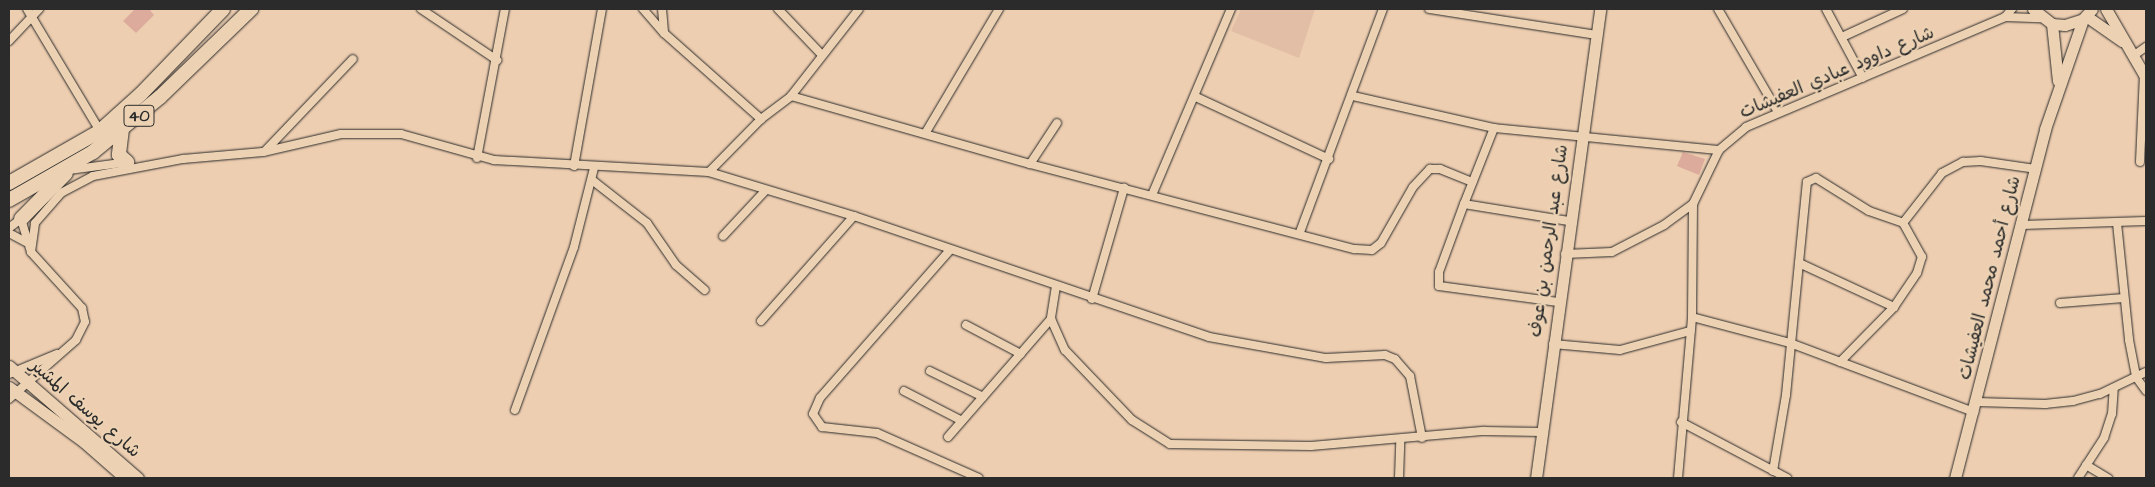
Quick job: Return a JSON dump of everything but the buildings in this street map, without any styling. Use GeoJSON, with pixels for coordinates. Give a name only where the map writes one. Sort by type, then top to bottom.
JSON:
{"type":"FeatureCollection","features":[{"type":"Feature","properties":{"kind":"highway","name":"40"},"geometry":{"type":"LineString","coordinates":[[9,183],[100,131],[141,94],[223,9]]}},
{"type":"Feature","properties":{"kind":"highway","name":"40"},"geometry":{"type":"LineString","coordinates":[[9,200],[81,159],[122,129],[251,9]]}},
{"type":"Feature","properties":{"kind":"highway"},"geometry":{"type":"LineString","coordinates":[[122,129],[119,155],[133,164]]}},
{"type":"Feature","properties":{"kind":"highway"},"geometry":{"type":"LineString","coordinates":[[21,219],[81,159]]}},
{"type":"Feature","properties":{"kind":"street"},"geometry":{"type":"LineString","coordinates":[[27,9],[100,131]]}},
{"type":"Feature","properties":{"kind":"street"},"geometry":{"type":"LineString","coordinates":[[9,41],[39,9]]}},
{"type":"Feature","properties":{"kind":"street"},"geometry":{"type":"LineString","coordinates":[[421,9],[497,60]]}},
{"type":"Feature","properties":{"kind":"street"},"geometry":{"type":"LineString","coordinates":[[477,158],[497,60],[505,9]]}},
{"type":"Feature","properties":{"kind":"street"},"geometry":{"type":"LineString","coordinates":[[574,166],[602,9]]}},
{"type":"Feature","properties":{"kind":"street"},"geometry":{"type":"LineString","coordinates":[[643,9],[664,33],[761,119]]}},
{"type":"Feature","properties":{"kind":"street"},"geometry":{"type":"LineString","coordinates":[[662,9],[664,33]]}},
{"type":"Feature","properties":{"kind":"street"},"geometry":{"type":"LineString","coordinates":[[778,9],[822,54]]}},
{"type":"Feature","properties":{"kind":"street"},"geometry":{"type":"LineString","coordinates":[[709,172],[761,119],[791,96],[859,9]]}},
{"type":"Feature","properties":{"kind":"street"},"geometry":{"type":"LineString","coordinates":[[926,132],[999,9]]}},
{"type":"Feature","properties":{"kind":"street"},"geometry":{"type":"LineString","coordinates":[[1152,195],[1196,97],[1231,9]]}},
{"type":"Feature","properties":{"kind":"street"},"geometry":{"type":"LineString","coordinates":[[1300,232],[1353,96],[1383,9]]}},
{"type":"Feature","properties":{"kind":"street"},"geometry":{"type":"LineString","coordinates":[[1429,9],[1596,36]]}},
{"type":"Feature","properties":{"kind":"street","name":"شارع عبد الرحمن بن عوف"},"geometry":{"type":"LineString","coordinates":[[1536,478],[1569,221],[1600,9]]}},
{"type":"Feature","properties":{"kind":"street"},"geometry":{"type":"LineString","coordinates":[[1718,9],[1778,112]]}},
{"type":"Feature","properties":{"kind":"street"},"geometry":{"type":"LineString","coordinates":[[1826,9],[1863,78]]}},
{"type":"Feature","properties":{"kind":"street"},"geometry":{"type":"LineString","coordinates":[[1842,37],[1903,9]]}},
{"type":"Feature","properties":{"kind":"street","name":"شارع داوود عبادي العفيشات"},"geometry":{"type":"LineString","coordinates":[[1678,478],[1681,422],[1692,317],[1693,204],[1719,150],[1746,127],[2005,16],[2012,9]]}},
{"type":"Feature","properties":{"kind":"street"},"geometry":{"type":"LineString","coordinates":[[2033,9],[2041,18],[2052,24],[2065,25],[2087,15],[2130,50],[2146,47]]}},
{"type":"Feature","properties":{"kind":"street"},"geometry":{"type":"LineString","coordinates":[[2106,9],[2145,76],[2140,162]]}},
{"type":"Feature","properties":{"kind":"street","name":"شارع أحمد محمد العفيشات"},"geometry":{"type":"LineString","coordinates":[[1955,478],[2058,86],[2087,15]]}},
{"type":"Feature","properties":{"kind":"street","name":"شارع داوود عبادي العفيشات"},"geometry":{"type":"LineString","coordinates":[[2005,16],[2041,18]]}},
{"type":"Feature","properties":{"kind":"street","name":"شارع أحمد محمد العفيشات"},"geometry":{"type":"LineString","coordinates":[[2052,24],[2058,86]]}},
{"type":"Feature","properties":{"kind":"street"},"geometry":{"type":"LineString","coordinates":[[263,152],[353,59]]}},
{"type":"Feature","properties":{"kind":"street"},"geometry":{"type":"LineString","coordinates":[[791,96],[926,132],[1030,164],[1300,232],[1355,249],[1372,250],[1381,244],[1425,172],[1440,169],[1473,182]]}},
{"type":"Feature","properties":{"kind":"street"},"geometry":{"type":"LineString","coordinates":[[1353,96],[1494,128],[1719,150]]}},
{"type":"Feature","properties":{"kind":"street"},"geometry":{"type":"LineString","coordinates":[[1196,97],[1329,160]]}},
{"type":"Feature","properties":{"kind":"street"},"geometry":{"type":"LineString","coordinates":[[1030,164],[1057,123]]}},
{"type":"Feature","properties":{"kind":"street"},"geometry":{"type":"LineString","coordinates":[[1494,128],[1440,272],[1439,286],[1558,302]]}},
{"type":"Feature","properties":{"kind":"street"},"geometry":{"type":"LineString","coordinates":[[70,170],[263,152],[332,136],[385,133],[477,158],[594,168],[709,172],[765,191],[854,216],[1092,299],[1240,344],[1326,358],[1385,355],[1395,358],[1410,376],[1422,438]]}},
{"type":"Feature","properties":{"kind":"street"},"geometry":{"type":"LineString","coordinates":[[1903,223],[1952,166],[1981,161],[2036,169]]}},
{"type":"Feature","properties":{"kind":"street"},"geometry":{"type":"LineString","coordinates":[[31,252],[35,223],[61,193],[93,176],[133,164]]}},
{"type":"Feature","properties":{"kind":"street"},"geometry":{"type":"LineString","coordinates":[[515,410],[574,247],[594,168]]}},
{"type":"Feature","properties":{"kind":"street"},"geometry":{"type":"LineString","coordinates":[[1774,471],[1790,343],[1806,187],[1811,179],[1820,180],[1881,216],[1903,223],[1922,257],[1917,273],[1894,307],[1840,362]]}},
{"type":"Feature","properties":{"kind":"street"},"geometry":{"type":"LineString","coordinates":[[592,180],[647,223],[676,265],[705,290]]}},
{"type":"Feature","properties":{"kind":"street"},"geometry":{"type":"LineString","coordinates":[[1092,299],[1124,188]]}},
{"type":"Feature","properties":{"kind":"street"},"geometry":{"type":"LineString","coordinates":[[723,236],[765,191]]}},
{"type":"Feature","properties":{"kind":"street"},"geometry":{"type":"LineString","coordinates":[[1464,204],[1569,221]]}},
{"type":"Feature","properties":{"kind":"street"},"geometry":{"type":"LineString","coordinates":[[1565,254],[1612,252],[1664,225],[1693,204]]}},
{"type":"Feature","properties":{"kind":"street"},"geometry":{"type":"LineString","coordinates":[[761,321],[854,216]]}},
{"type":"Feature","properties":{"kind":"street"},"geometry":{"type":"LineString","coordinates":[[9,228],[21,219],[26,242],[31,252],[85,316],[81,335],[58,354],[30,382],[11,393]]}},
{"type":"Feature","properties":{"kind":"street"},"geometry":{"type":"LineString","coordinates":[[2022,225],[2146,221]]}},
{"type":"Feature","properties":{"kind":"street"},"geometry":{"type":"LineString","coordinates":[[2117,223],[2124,298],[2136,377],[2146,391]]}},
{"type":"Feature","properties":{"kind":"street"},"geometry":{"type":"LineString","coordinates":[[9,233],[26,242]]}},
{"type":"Feature","properties":{"kind":"street"},"geometry":{"type":"LineString","coordinates":[[950,250],[820,398],[813,414],[822,427],[877,433],[979,478]]}},
{"type":"Feature","properties":{"kind":"street"},"geometry":{"type":"LineString","coordinates":[[1799,263],[1894,307]]}},
{"type":"Feature","properties":{"kind":"street"},"geometry":{"type":"LineString","coordinates":[[948,437],[1051,319],[1056,286]]}},
{"type":"Feature","properties":{"kind":"street"},"geometry":{"type":"LineString","coordinates":[[2060,303],[2124,298]]}},
{"type":"Feature","properties":{"kind":"street"},"geometry":{"type":"LineString","coordinates":[[1692,317],[1790,343],[1840,362],[1975,407],[2045,404],[2087,398],[2114,388],[2146,372]]}},
{"type":"Feature","properties":{"kind":"street"},"geometry":{"type":"LineString","coordinates":[[1051,319],[1065,350],[1105,396],[1151,434],[1170,444],[1311,446],[1400,441],[1484,431],[1542,432]]}},
{"type":"Feature","properties":{"kind":"street"},"geometry":{"type":"LineString","coordinates":[[966,324],[1021,354]]}},
{"type":"Feature","properties":{"kind":"street"},"geometry":{"type":"LineString","coordinates":[[1553,344],[1620,350],[1690,331]]}},
{"type":"Feature","properties":{"kind":"street"},"geometry":{"type":"LineString","coordinates":[[11,370],[58,354]]}},
{"type":"Feature","properties":{"kind":"street","name":"شارع يوسف المشير"},"geometry":{"type":"LineString","coordinates":[[11,370],[30,382],[138,478]]}},
{"type":"Feature","properties":{"kind":"street"},"geometry":{"type":"LineString","coordinates":[[930,371],[983,397]]}},
{"type":"Feature","properties":{"kind":"street"},"geometry":{"type":"LineString","coordinates":[[2078,478],[2109,425],[2114,388]]}},
{"type":"Feature","properties":{"kind":"street"},"geometry":{"type":"LineString","coordinates":[[904,391],[962,421]]}},
{"type":"Feature","properties":{"kind":"street","name":"شارع يوسف المشير"},"geometry":{"type":"LineString","coordinates":[[11,393],[84,442],[125,478]]}},
{"type":"Feature","properties":{"kind":"street"},"geometry":{"type":"LineString","coordinates":[[1681,422],[1787,478]]}},
{"type":"Feature","properties":{"kind":"street"},"geometry":{"type":"LineString","coordinates":[[1399,478],[1400,441]]}},
{"type":"Feature","properties":{"kind":"street"},"geometry":{"type":"LineString","coordinates":[[2086,465],[2108,478]]}},
{"type":"Feature","properties":{"kind":"shaded area"},"geometry":{"type":"Polygon","coordinates":[[[1241,9],[1315,9],[1299,58],[1231,31],[1241,9]]]}}]}
